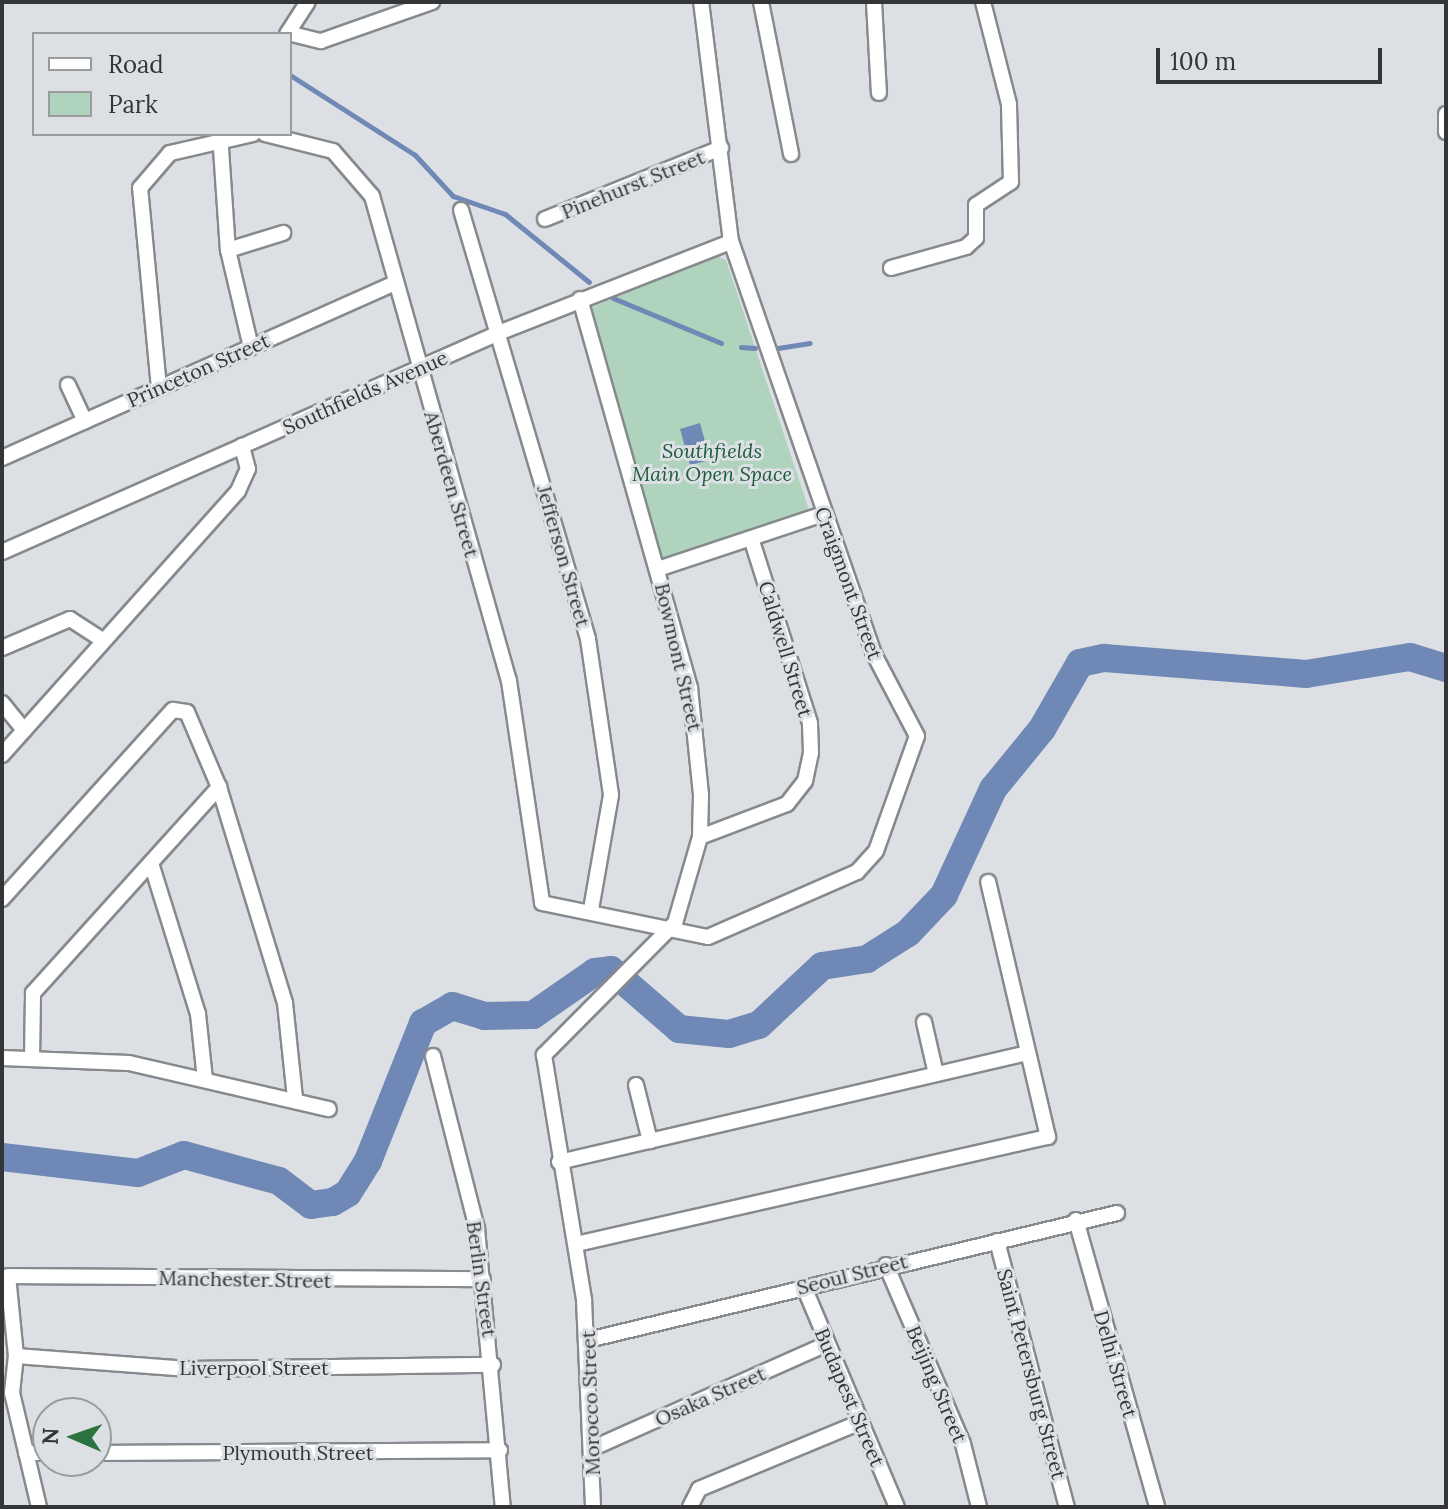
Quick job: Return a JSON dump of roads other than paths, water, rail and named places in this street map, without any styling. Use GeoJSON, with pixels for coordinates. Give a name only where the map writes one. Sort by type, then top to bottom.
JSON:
{"type":"FeatureCollection","features":[{"type":"Feature","properties":{"kind":"street"},"geometry":{"type":"LineString","coordinates":[[289,32],[308,2]]}},
{"type":"Feature","properties":{"kind":"street"},"geometry":{"type":"LineString","coordinates":[[292,34],[321,41],[432,2]]}},
{"type":"Feature","properties":{"kind":"street","name":"Craigmont Street"},"geometry":{"type":"LineString","coordinates":[[542,903],[591,910],[666,932],[708,937],[857,872],[876,851],[899,796],[917,736],[912,716],[874,654],[731,242],[701,2]]}},
{"type":"Feature","properties":{"kind":"street"},"geometry":{"type":"LineString","coordinates":[[761,2],[791,154]]}},
{"type":"Feature","properties":{"kind":"street"},"geometry":{"type":"LineString","coordinates":[[874,2],[879,93]]}},
{"type":"Feature","properties":{"kind":"street"},"geometry":{"type":"LineString","coordinates":[[891,268],[966,247],[976,238],[976,205],[1011,182],[1009,104],[983,2]]}},
{"type":"Feature","properties":{"kind":"street"},"geometry":{"type":"LineString","coordinates":[[1446,114],[1446,132]]}},
{"type":"Feature","properties":{"kind":"street"},"geometry":{"type":"LineString","coordinates":[[159,388],[140,188],[170,153],[216,136]]}},
{"type":"Feature","properties":{"kind":"street"},"geometry":{"type":"LineString","coordinates":[[219,136],[228,250],[251,347]]}},
{"type":"Feature","properties":{"kind":"street","name":"Aberdeen Street"},"geometry":{"type":"LineString","coordinates":[[278,136],[311,141],[349,163],[372,196],[509,681],[542,903]]}},
{"type":"Feature","properties":{"kind":"street","name":"Pinehurst Street"},"geometry":{"type":"LineString","coordinates":[[545,219],[721,148]]}},
{"type":"Feature","properties":{"kind":"street","name":"Jefferson Street"},"geometry":{"type":"LineString","coordinates":[[461,210],[501,332],[588,639],[604,728],[611,795],[591,910]]}},
{"type":"Feature","properties":{"kind":"street"},"geometry":{"type":"LineString","coordinates":[[228,250],[283,233]]}},
{"type":"Feature","properties":{"kind":"street","name":"Southfields Avenue"},"geometry":{"type":"LineString","coordinates":[[2,552],[501,332],[731,242]]}},
{"type":"Feature","properties":{"kind":"street","name":"Princeton Street"},"geometry":{"type":"LineString","coordinates":[[3,456],[395,283]]}},
{"type":"Feature","properties":{"kind":"street","name":"Bowmont Street"},"geometry":{"type":"LineString","coordinates":[[580,299],[658,569],[698,740],[700,837],[686,898],[666,932],[544,1055],[559,1162],[584,1300]]}},
{"type":"Feature","properties":{"kind":"street"},"geometry":{"type":"LineString","coordinates":[[68,385],[85,421]]}},
{"type":"Feature","properties":{"kind":"street"},"geometry":{"type":"LineString","coordinates":[[2,755],[238,491],[248,469],[242,446]]}},
{"type":"Feature","properties":{"kind":"street"},"geometry":{"type":"LineString","coordinates":[[658,569],[823,514]]}},
{"type":"Feature","properties":{"kind":"street","name":"Caldwell Street"},"geometry":{"type":"LineString","coordinates":[[700,837],[787,804],[805,781],[811,753],[810,723],[751,538]]}},
{"type":"Feature","properties":{"kind":"street"},"geometry":{"type":"LineString","coordinates":[[2,648],[70,619],[102,640]]}},
{"type":"Feature","properties":{"kind":"street"},"geometry":{"type":"LineString","coordinates":[[2,703],[24,730]]}},
{"type":"Feature","properties":{"kind":"street"},"geometry":{"type":"LineString","coordinates":[[2,899],[173,710],[187,712],[219,787],[285,1003],[295,1098]]}},
{"type":"Feature","properties":{"kind":"street"},"geometry":{"type":"LineString","coordinates":[[32,1059],[33,993],[219,787]]}},
{"type":"Feature","properties":{"kind":"street"},"geometry":{"type":"LineString","coordinates":[[151,863],[198,1014],[205,1079]]}},
{"type":"Feature","properties":{"kind":"street"},"geometry":{"type":"LineString","coordinates":[[576,1244],[1048,1137],[988,882]]}},
{"type":"Feature","properties":{"kind":"street"},"geometry":{"type":"LineString","coordinates":[[924,1022],[936,1074]]}},
{"type":"Feature","properties":{"kind":"street"},"geometry":{"type":"LineString","coordinates":[[559,1162],[1028,1053]]}},
{"type":"Feature","properties":{"kind":"street","name":"Berlin Street"},"geometry":{"type":"LineString","coordinates":[[433,1056],[483,1279],[493,1365],[503,1507]]}},
{"type":"Feature","properties":{"kind":"street"},"geometry":{"type":"LineString","coordinates":[[2,1058],[129,1063],[295,1098],[329,1109]]}},
{"type":"Feature","properties":{"kind":"street"},"geometry":{"type":"LineString","coordinates":[[636,1085],[650,1141]]}},
{"type":"Feature","properties":{"kind":"street","name":"Seoul Street"},"geometry":{"type":"LineString","coordinates":[[588,1340],[886,1265],[1117,1213]]}},
{"type":"Feature","properties":{"kind":"street","name":"Delhi Street"},"geometry":{"type":"LineString","coordinates":[[1076,1220],[1157,1507]]}},
{"type":"Feature","properties":{"kind":"street","name":"Saint Petersburg Street"},"geometry":{"type":"LineString","coordinates":[[997,1241],[1067,1507]]}},
{"type":"Feature","properties":{"kind":"street","name":"Beijing Street"},"geometry":{"type":"LineString","coordinates":[[886,1265],[963,1444],[979,1507]]}},
{"type":"Feature","properties":{"kind":"street","name":"Manchester Street"},"geometry":{"type":"LineString","coordinates":[[16,1356],[8,1276],[483,1279]]}},
{"type":"Feature","properties":{"kind":"street","name":"Budapest Street"},"geometry":{"type":"LineString","coordinates":[[804,1287],[897,1507]]}},
{"type":"Feature","properties":{"kind":"street","name":"Morocco Street"},"geometry":{"type":"LineString","coordinates":[[584,1300],[593,1448],[593,1507]]}},
{"type":"Feature","properties":{"kind":"street","name":"Osaka Street"},"geometry":{"type":"LineString","coordinates":[[593,1448],[827,1344]]}},
{"type":"Feature","properties":{"kind":"street"},"geometry":{"type":"LineString","coordinates":[[16,1356],[12,1393],[39,1507]]}},
{"type":"Feature","properties":{"kind":"street","name":"Liverpool Street"},"geometry":{"type":"LineString","coordinates":[[16,1356],[189,1369],[493,1365]]}},
{"type":"Feature","properties":{"kind":"street"},"geometry":{"type":"LineString","coordinates":[[690,1507],[699,1489],[861,1422]]}},
{"type":"Feature","properties":{"kind":"street","name":"Plymouth Street"},"geometry":{"type":"LineString","coordinates":[[112,1453],[500,1450]]}},
{"type":"Feature","properties":{"kind":"street"},"geometry":{"type":"LineString","coordinates":[[26,1453],[32,1453]]}},
{"type":"Feature","properties":{"kind":"water"},"geometry":{"type":"Polygon","coordinates":[[[700,423],[710,460],[690,465],[680,429],[700,423]]]}},
{"type":"Feature","properties":{"kind":"waterway"},"geometry":{"type":"LineString","coordinates":[[292,76],[415,155],[453,196],[505,214],[589,282]]}},
{"type":"Feature","properties":{"kind":"waterway"},"geometry":{"type":"LineString","coordinates":[[613,298],[721,343]]}},
{"type":"Feature","properties":{"kind":"waterway"},"geometry":{"type":"LineString","coordinates":[[778,348],[810,343]]}},
{"type":"Feature","properties":{"kind":"waterway"},"geometry":{"type":"LineString","coordinates":[[741,347],[755,348]]}},
{"type":"Feature","properties":{"kind":"waterway"},"geometry":{"type":"LineString","coordinates":[[2,1157],[138,1173],[184,1155],[279,1181],[311,1205],[333,1202],[348,1193],[368,1161],[423,1023],[452,1006],[484,1016],[533,1015],[595,972],[611,970],[679,1029],[729,1034],[759,1025],[822,966],[867,959],[908,933],[944,895],[993,789],[1042,729],[1080,663],[1104,658],[1306,674],[1410,657],[1446,668]]}},
{"type":"Feature","properties":{"kind":"park label","name":"Southfields Main Open Space"},"geometry":{"type":"Point","coordinates":[712,462]}}]}
